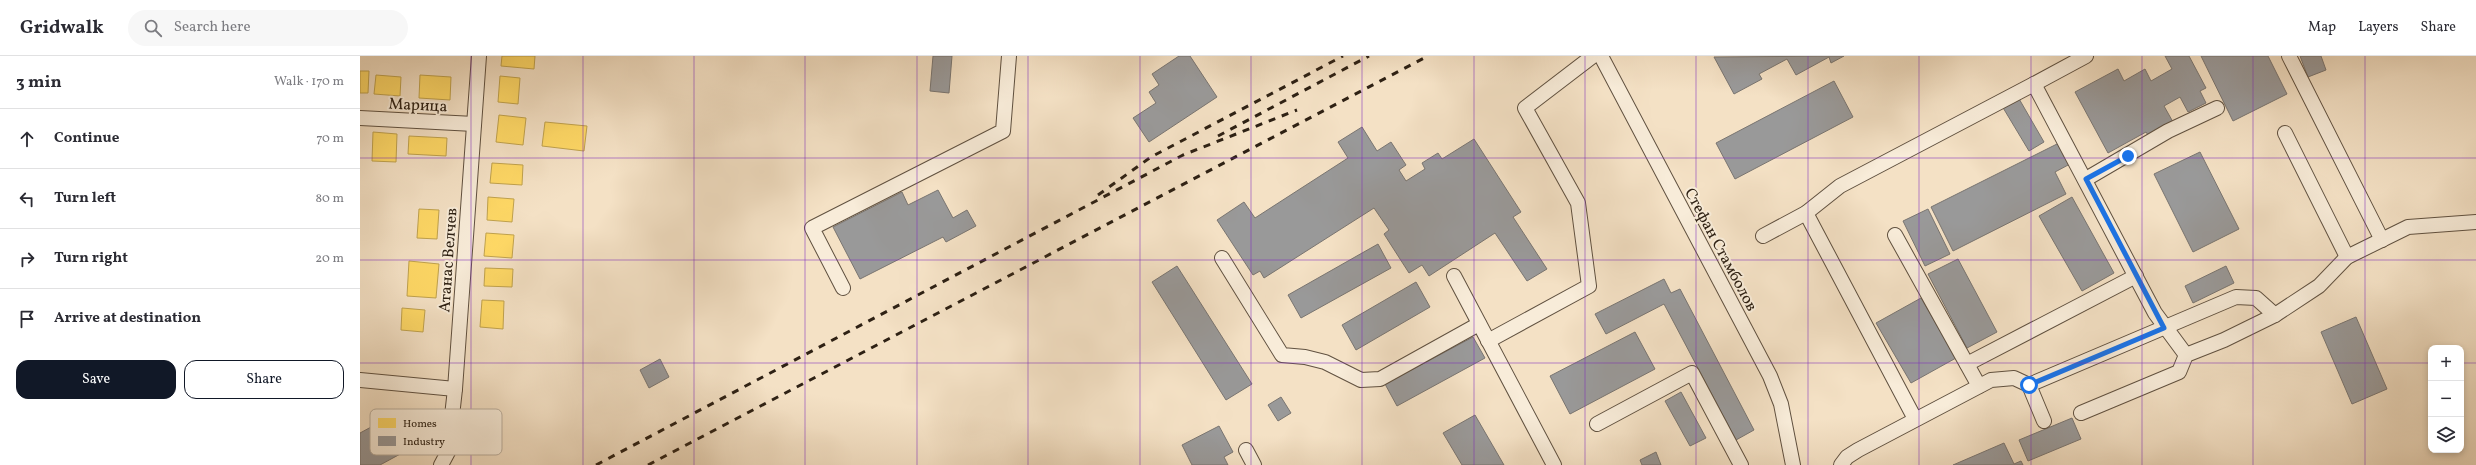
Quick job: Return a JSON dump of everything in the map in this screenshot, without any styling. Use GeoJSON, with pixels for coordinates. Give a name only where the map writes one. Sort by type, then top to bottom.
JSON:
{"type":"FeatureCollection","features":[{"type":"Feature","properties":{"kind":"street","name":"Атанас Велчев"},"geometry":{"type":"LineString","coordinates":[[453,409],[479,56]]}},
{"type":"Feature","properties":{"kind":"street"},"geometry":{"type":"LineString","coordinates":[[843,288],[812,228],[1004,131],[1009,56]]}},
{"type":"Feature","properties":{"kind":"street"},"geometry":{"type":"LineString","coordinates":[[1488,341],[1589,286],[1578,203],[1525,108],[1593,56]]}},
{"type":"Feature","properties":{"kind":"street","name":"Стефан Стамболов"},"geometry":{"type":"LineString","coordinates":[[1601,56],[1770,376],[1781,404],[1793,465]]}},
{"type":"Feature","properties":{"kind":"street"},"geometry":{"type":"LineString","coordinates":[[1763,236],[1806,213],[1840,186],[2086,56]]}},
{"type":"Feature","properties":{"kind":"street"},"geometry":{"type":"LineString","coordinates":[[2289,56],[2382,240]]}},
{"type":"Feature","properties":{"kind":"street"},"geometry":{"type":"LineString","coordinates":[[2034,84],[2086,179],[2164,328],[2186,355]]}},
{"type":"Feature","properties":{"kind":"street"},"geometry":{"type":"LineString","coordinates":[[2086,179],[2173,128],[2217,108]]}},
{"type":"Feature","properties":{"kind":"street","name":"Марица"},"geometry":{"type":"LineString","coordinates":[[360,118],[474,124]]}},
{"type":"Feature","properties":{"kind":"street"},"geometry":{"type":"LineString","coordinates":[[2285,134],[2347,257]]}},
{"type":"Feature","properties":{"kind":"street"},"geometry":{"type":"LineString","coordinates":[[1806,213],[1915,419]]}},
{"type":"Feature","properties":{"kind":"street"},"geometry":{"type":"LineString","coordinates":[[2081,413],[2179,372],[2186,355],[2224,340],[2275,315],[2319,286],[2347,257],[2408,227],[2476,222]]}},
{"type":"Feature","properties":{"kind":"street"},"geometry":{"type":"LineString","coordinates":[[1895,235],[1979,386]]}},
{"type":"Feature","properties":{"kind":"street"},"geometry":{"type":"LineString","coordinates":[[1222,258],[1282,355],[1305,357],[1325,362],[1360,380],[1380,379],[1479,324]]}},
{"type":"Feature","properties":{"kind":"street"},"geometry":{"type":"LineString","coordinates":[[1454,276],[1554,465]]}},
{"type":"Feature","properties":{"kind":"street"},"geometry":{"type":"LineString","coordinates":[[1967,364],[2136,276]]}},
{"type":"Feature","properties":{"kind":"street"},"geometry":{"type":"LineString","coordinates":[[2029,385],[2236,297],[2256,298],[2275,315]]}},
{"type":"Feature","properties":{"kind":"street"},"geometry":{"type":"LineString","coordinates":[[1597,424],[1692,373],[1741,465]]}},
{"type":"Feature","properties":{"kind":"street"},"geometry":{"type":"LineString","coordinates":[[1841,465],[1847,457],[1858,450],[1915,419],[1979,386],[2002,378],[2014,378],[2029,385],[2044,421]]}},
{"type":"Feature","properties":{"kind":"street"},"geometry":{"type":"LineString","coordinates":[[360,380],[455,389]]}},
{"type":"Feature","properties":{"kind":"street"},"geometry":{"type":"LineString","coordinates":[[1246,450],[1254,465]]}},
{"type":"Feature","properties":{"kind":"street","name":"Атанас Велчев"},"geometry":{"type":"LineString","coordinates":[[441,465],[446,455]]}},
{"type":"Feature","properties":{"kind":"building: Homes"},"geometry":{"type":"Polygon","coordinates":[[[502,56],[535,56],[534,69],[501,66],[502,56]]]}},
{"type":"Feature","properties":{"kind":"building: Homes"},"geometry":{"type":"Polygon","coordinates":[[[360,71],[369,71],[368,93],[360,93],[360,71]]]}},
{"type":"Feature","properties":{"kind":"building: Homes"},"geometry":{"type":"Polygon","coordinates":[[[376,75],[401,77],[400,96],[374,94],[376,75]]]}},
{"type":"Feature","properties":{"kind":"building: Homes"},"geometry":{"type":"Polygon","coordinates":[[[420,75],[451,77],[450,100],[419,98],[420,75]]]}},
{"type":"Feature","properties":{"kind":"building: Homes"},"geometry":{"type":"Polygon","coordinates":[[[500,76],[520,78],[518,104],[498,102],[500,76]]]}},
{"type":"Feature","properties":{"kind":"building: Homes"},"geometry":{"type":"Polygon","coordinates":[[[499,115],[526,118],[523,145],[496,142],[499,115]]]}},
{"type":"Feature","properties":{"kind":"building: Homes"},"geometry":{"type":"Polygon","coordinates":[[[545,122],[587,126],[584,151],[542,146],[545,122]]]}},
{"type":"Feature","properties":{"kind":"building: Homes"},"geometry":{"type":"Polygon","coordinates":[[[373,132],[397,134],[396,162],[372,161],[373,132]]]}},
{"type":"Feature","properties":{"kind":"building: Homes"},"geometry":{"type":"Polygon","coordinates":[[[409,136],[447,138],[446,156],[408,154],[409,136]]]}},
{"type":"Feature","properties":{"kind":"building: Homes"},"geometry":{"type":"Polygon","coordinates":[[[492,163],[523,165],[522,185],[490,183],[492,163]]]}},
{"type":"Feature","properties":{"kind":"building: Homes"},"geometry":{"type":"Polygon","coordinates":[[[488,197],[514,199],[512,222],[487,220],[488,197]]]}},
{"type":"Feature","properties":{"kind":"building: Homes"},"geometry":{"type":"Polygon","coordinates":[[[419,209],[439,210],[437,239],[417,238],[419,209]]]}},
{"type":"Feature","properties":{"kind":"building: Homes"},"geometry":{"type":"Polygon","coordinates":[[[486,233],[514,235],[512,258],[484,256],[486,233]]]}},
{"type":"Feature","properties":{"kind":"building: Homes"},"geometry":{"type":"Polygon","coordinates":[[[409,261],[439,264],[436,298],[407,296],[409,261]]]}},
{"type":"Feature","properties":{"kind":"building: Homes"},"geometry":{"type":"Polygon","coordinates":[[[485,268],[513,269],[512,287],[484,286],[485,268]]]}},
{"type":"Feature","properties":{"kind":"building: Homes"},"geometry":{"type":"Polygon","coordinates":[[[482,300],[504,301],[503,329],[480,327],[482,300]]]}},
{"type":"Feature","properties":{"kind":"building: Homes"},"geometry":{"type":"Polygon","coordinates":[[[402,308],[425,310],[423,332],[401,330],[402,308]]]}},
{"type":"Feature","properties":{"kind":"building: Industry"},"geometry":{"type":"Polygon","coordinates":[[[933,56],[952,56],[949,93],[930,91],[933,56]]]}},
{"type":"Feature","properties":{"kind":"building: Industry"},"geometry":{"type":"Polygon","coordinates":[[[1179,56],[1190,56],[1217,97],[1149,142],[1133,118],[1156,103],[1149,92],[1159,85],[1152,74],[1179,56]]]}},
{"type":"Feature","properties":{"kind":"building: Industry"},"geometry":{"type":"Polygon","coordinates":[[[1844,56],[1831,63],[1829,57],[1796,75],[1787,59],[1759,74],[1762,79],[1734,94],[1714,57],[1844,56]]]}},
{"type":"Feature","properties":{"kind":"building: Industry"},"geometry":{"type":"Polygon","coordinates":[[[2165,56],[2189,56],[2206,88],[2200,91],[2206,103],[2188,112],[2180,97],[2164,106],[2173,122],[2148,135],[2146,132],[2108,153],[2075,92],[2118,69],[2124,81],[2145,69],[2151,81],[2172,69],[2165,56]]]}},
{"type":"Feature","properties":{"kind":"building: Industry"},"geometry":{"type":"Polygon","coordinates":[[[2201,56],[2268,56],[2287,94],[2233,121],[2201,56]]]}},
{"type":"Feature","properties":{"kind":"building: Industry"},"geometry":{"type":"Polygon","coordinates":[[[2300,56],[2321,56],[2326,70],[2308,77],[2300,56]]]}},
{"type":"Feature","properties":{"kind":"building: Industry"},"geometry":{"type":"Polygon","coordinates":[[[1834,81],[1853,117],[1735,179],[1716,143],[1834,81]]]}},
{"type":"Feature","properties":{"kind":"building: Industry"},"geometry":{"type":"Polygon","coordinates":[[[2018,97],[2044,142],[2029,151],[2002,106],[2018,97]]]}},
{"type":"Feature","properties":{"kind":"building: Industry"},"geometry":{"type":"Polygon","coordinates":[[[1362,127],[1377,151],[1391,142],[1406,165],[1399,170],[1406,181],[1425,169],[1422,163],[1438,153],[1442,159],[1474,139],[1521,212],[1513,217],[1547,269],[1527,281],[1495,233],[1429,276],[1422,265],[1409,273],[1384,234],[1389,230],[1374,208],[1264,278],[1260,271],[1253,275],[1217,220],[1244,202],[1255,218],[1348,158],[1338,142],[1362,127]]]}},
{"type":"Feature","properties":{"kind":"building: Industry"},"geometry":{"type":"Polygon","coordinates":[[[2059,143],[2070,164],[2055,172],[2066,194],[1953,251],[1931,207],[2059,143]]]}},
{"type":"Feature","properties":{"kind":"building: Industry"},"geometry":{"type":"Polygon","coordinates":[[[2200,152],[2239,229],[2193,252],[2154,174],[2200,152]]]}},
{"type":"Feature","properties":{"kind":"building: Industry"},"geometry":{"type":"Polygon","coordinates":[[[938,190],[953,218],[967,210],[976,226],[946,242],[943,237],[860,279],[833,227],[902,192],[908,205],[938,190]]]}},
{"type":"Feature","properties":{"kind":"building: Industry"},"geometry":{"type":"Polygon","coordinates":[[[2072,197],[2114,273],[2082,291],[2039,216],[2072,197]]]}},
{"type":"Feature","properties":{"kind":"building: Industry"},"geometry":{"type":"Polygon","coordinates":[[[1928,209],[1950,254],[1925,266],[1903,221],[1928,209]]]}},
{"type":"Feature","properties":{"kind":"building: Industry"},"geometry":{"type":"Polygon","coordinates":[[[1378,244],[1391,268],[1301,318],[1288,295],[1378,244]]]}},
{"type":"Feature","properties":{"kind":"building: Industry"},"geometry":{"type":"Polygon","coordinates":[[[1958,259],[1997,332],[1967,348],[1928,274],[1958,259]]]}},
{"type":"Feature","properties":{"kind":"building: Industry"},"geometry":{"type":"Polygon","coordinates":[[[1177,266],[1252,384],[1226,400],[1152,282],[1177,266]]]}},
{"type":"Feature","properties":{"kind":"building: Industry"},"geometry":{"type":"Polygon","coordinates":[[[2226,266],[2234,283],[2193,303],[2185,286],[2226,266]]]}},
{"type":"Feature","properties":{"kind":"building: Industry"},"geometry":{"type":"Polygon","coordinates":[[[1664,279],[1671,293],[1680,289],[1754,430],[1736,440],[1664,304],[1606,334],[1595,314],[1664,279]]]}},
{"type":"Feature","properties":{"kind":"building: Industry"},"geometry":{"type":"Polygon","coordinates":[[[1416,282],[1430,307],[1356,350],[1342,325],[1416,282]]]}},
{"type":"Feature","properties":{"kind":"building: Industry"},"geometry":{"type":"Polygon","coordinates":[[[1921,298],[1956,358],[1911,383],[1876,323],[1921,298]]]}},
{"type":"Feature","properties":{"kind":"building: Industry"},"geometry":{"type":"Polygon","coordinates":[[[2356,317],[2387,389],[2352,404],[2321,332],[2356,317]]]}},
{"type":"Feature","properties":{"kind":"building: Industry"},"geometry":{"type":"Polygon","coordinates":[[[1635,332],[1655,369],[1570,414],[1550,376],[1635,332]]]}},
{"type":"Feature","properties":{"kind":"building: Industry"},"geometry":{"type":"Polygon","coordinates":[[[1473,337],[1485,358],[1397,406],[1385,384],[1473,337]]]}},
{"type":"Feature","properties":{"kind":"building: Industry"},"geometry":{"type":"Polygon","coordinates":[[[660,359],[669,377],[649,388],[640,370],[660,359]]]}},
{"type":"Feature","properties":{"kind":"building: Industry"},"geometry":{"type":"Polygon","coordinates":[[[1681,392],[1706,438],[1690,446],[1665,401],[1681,392]]]}},
{"type":"Feature","properties":{"kind":"building: Industry"},"geometry":{"type":"Polygon","coordinates":[[[1281,397],[1291,413],[1278,421],[1268,405],[1281,397]]]}},
{"type":"Feature","properties":{"kind":"building: Industry"},"geometry":{"type":"Polygon","coordinates":[[[1475,415],[1504,465],[1462,465],[1443,433],[1475,415]]]}},
{"type":"Feature","properties":{"kind":"building: Industry"},"geometry":{"type":"Polygon","coordinates":[[[2072,418],[2081,439],[2028,461],[2019,440],[2072,418]]]}},
{"type":"Feature","properties":{"kind":"building: Industry"},"geometry":{"type":"Polygon","coordinates":[[[1219,426],[1233,452],[1224,457],[1228,465],[1192,465],[1182,445],[1219,426]]]}},
{"type":"Feature","properties":{"kind":"building: Industry"},"geometry":{"type":"Polygon","coordinates":[[[370,428],[370,455],[398,455],[380,465],[360,465],[360,433],[370,428]]]}},
{"type":"Feature","properties":{"kind":"building: Industry"},"geometry":{"type":"Polygon","coordinates":[[[2004,443],[2014,464],[2021,461],[2023,465],[1953,465],[2004,443]]]}},
{"type":"Feature","properties":{"kind":"building: Industry"},"geometry":{"type":"Polygon","coordinates":[[[1656,452],[1661,465],[1642,465],[1640,460],[1656,452]]]}},
{"type":"Feature","properties":{"kind":"railway"},"geometry":{"type":"LineString","coordinates":[[1098,195],[1151,157],[1343,56]]}},
{"type":"Feature","properties":{"kind":"railway"},"geometry":{"type":"LineString","coordinates":[[1218,136],[1369,56]]}},
{"type":"Feature","properties":{"kind":"railway"},"geometry":{"type":"LineString","coordinates":[[648,465],[1428,56]]}},
{"type":"Feature","properties":{"kind":"railway"},"geometry":{"type":"LineString","coordinates":[[596,465],[1183,155],[1297,110]]}},
{"type":"Feature","properties":{"kind":"route"},"geometry":{"type":"LineString","coordinates":[[2029,385],[2164,328],[2086,179],[2128,156]]}}]}
